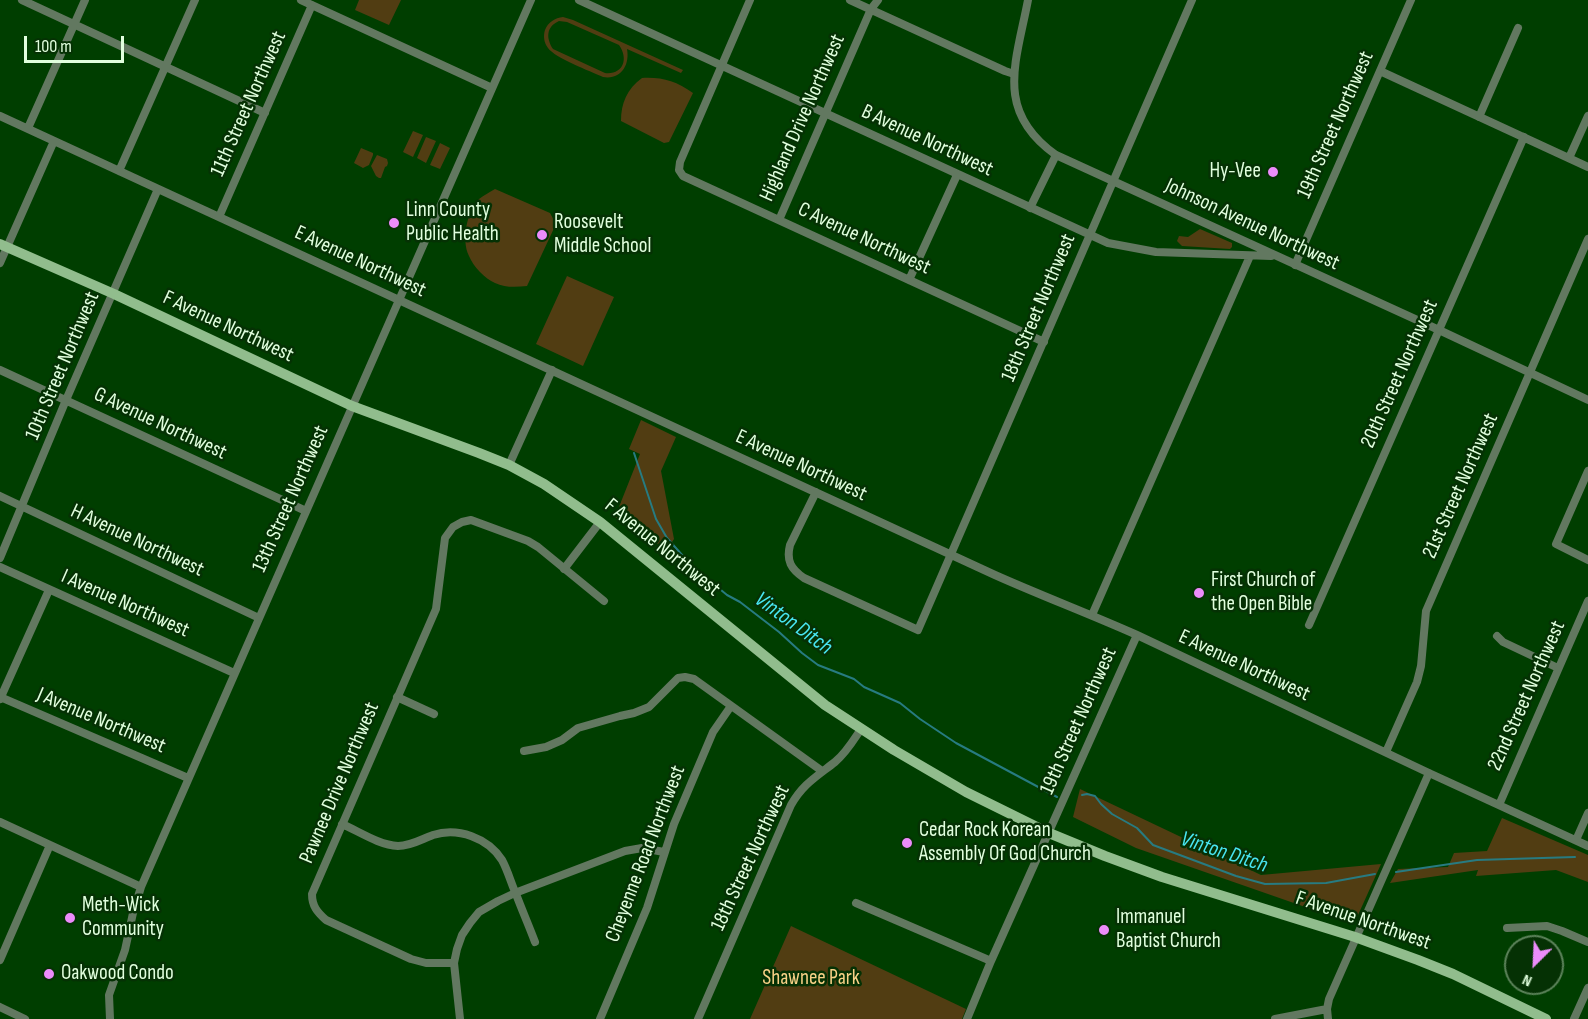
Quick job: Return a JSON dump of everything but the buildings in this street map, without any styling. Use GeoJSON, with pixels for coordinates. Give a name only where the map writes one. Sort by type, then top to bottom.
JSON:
{"type":"FeatureCollection","features":[{"type":"Feature","properties":{"kind":"main road","name":"F Avenue Northwest"},"geometry":{"type":"LineString","coordinates":[[4,245],[352,406],[509,465],[544,484],[600,522],[825,705],[948,783],[1050,833],[1105,856],[1162,877],[1355,937],[1453,974],[1546,1019]]}},
{"type":"Feature","properties":{"kind":"street"},"geometry":{"type":"LineString","coordinates":[[22,0],[265,113]]}},
{"type":"Feature","properties":{"kind":"street"},"geometry":{"type":"LineString","coordinates":[[28,128],[85,0]]}},
{"type":"Feature","properties":{"kind":"street"},"geometry":{"type":"LineString","coordinates":[[119,171],[195,0]]}},
{"type":"Feature","properties":{"kind":"street"},"geometry":{"type":"LineString","coordinates":[[301,0],[492,88]]}},
{"type":"Feature","properties":{"kind":"street","name":"13th Street Northwest"},"geometry":{"type":"LineString","coordinates":[[110,1019],[109,995],[125,950],[141,887],[531,0]]}},
{"type":"Feature","properties":{"kind":"street","name":"B Avenue Northwest"},"geometry":{"type":"LineString","coordinates":[[579,0],[1108,243],[1156,252],[1275,256]]}},
{"type":"Feature","properties":{"kind":"street"},"geometry":{"type":"LineString","coordinates":[[722,66],[750,0]]}},
{"type":"Feature","properties":{"kind":"street"},"geometry":{"type":"LineString","coordinates":[[850,0],[1014,74]]}},
{"type":"Feature","properties":{"kind":"street","name":"Highland Drive Northwest"},"geometry":{"type":"LineString","coordinates":[[779,220],[871,9],[878,0]]}},
{"type":"Feature","properties":{"kind":"street","name":"Johnson Avenue Northwest"},"geometry":{"type":"LineString","coordinates":[[1028,0],[1014,74],[1014,92],[1023,121],[1041,144],[1056,155],[1588,400]]}},
{"type":"Feature","properties":{"kind":"street","name":"18th Street Northwest"},"geometry":{"type":"LineString","coordinates":[[816,492],[790,545],[788,553],[794,571],[804,578],[918,630],[1192,0]]}},
{"type":"Feature","properties":{"kind":"street","name":"19th Street Northwest"},"geometry":{"type":"LineString","coordinates":[[1295,265],[1411,0]]}},
{"type":"Feature","properties":{"kind":"street","name":"11th Street Northwest"},"geometry":{"type":"LineString","coordinates":[[219,217],[311,3]]}},
{"type":"Feature","properties":{"kind":"street"},"geometry":{"type":"LineString","coordinates":[[1479,117],[1518,28]]}},
{"type":"Feature","properties":{"kind":"street","name":"C Avenue Northwest"},"geometry":{"type":"LineString","coordinates":[[722,66],[680,162],[679,170],[683,176],[1044,342]]}},
{"type":"Feature","properties":{"kind":"street"},"geometry":{"type":"LineString","coordinates":[[1380,71],[1588,167]]}},
{"type":"Feature","properties":{"kind":"street","name":"E Avenue Northwest"},"geometry":{"type":"LineString","coordinates":[[0,116],[1042,596],[1137,635],[1588,846]]}},
{"type":"Feature","properties":{"kind":"street"},"geometry":{"type":"LineString","coordinates":[[1569,158],[1588,116]]}},
{"type":"Feature","properties":{"kind":"street","name":"20th Street Northwest"},"geometry":{"type":"LineString","coordinates":[[1310,625],[1524,137]]}},
{"type":"Feature","properties":{"kind":"street"},"geometry":{"type":"LineString","coordinates":[[0,263],[4,245],[54,141]]}},
{"type":"Feature","properties":{"kind":"street"},"geometry":{"type":"LineString","coordinates":[[1030,208],[1056,155]]}},
{"type":"Feature","properties":{"kind":"street"},"geometry":{"type":"LineString","coordinates":[[909,280],[957,175]]}},
{"type":"Feature","properties":{"kind":"street","name":"10th Street Northwest"},"geometry":{"type":"LineString","coordinates":[[0,558],[158,189]]}},
{"type":"Feature","properties":{"kind":"street","name":"21st Street Northwest"},"geometry":{"type":"LineString","coordinates":[[1386,752],[1417,682],[1421,666],[1426,611],[1588,239]]}},
{"type":"Feature","properties":{"kind":"street","name":"19th Street Northwest"},"geometry":{"type":"LineString","coordinates":[[1092,615],[1250,256]]}},
{"type":"Feature","properties":{"kind":"street","name":"G Avenue Northwest"},"geometry":{"type":"LineString","coordinates":[[0,370],[306,511]]}},
{"type":"Feature","properties":{"kind":"street"},"geometry":{"type":"LineString","coordinates":[[509,465],[552,370]]}},
{"type":"Feature","properties":{"kind":"street"},"geometry":{"type":"LineString","coordinates":[[1588,471],[1556,544],[1588,560]]}},
{"type":"Feature","properties":{"kind":"street","name":"H Avenue Northwest"},"geometry":{"type":"LineString","coordinates":[[0,496],[259,618]]}},
{"type":"Feature","properties":{"kind":"street","name":"Pawnee Drive Northwest"},"geometry":{"type":"LineString","coordinates":[[454,963],[426,963],[326,921],[317,913],[312,903],[312,894],[436,609],[445,538],[453,527],[471,520],[492,527],[538,547],[564,569]]}},
{"type":"Feature","properties":{"kind":"street"},"geometry":{"type":"LineString","coordinates":[[600,522],[564,569],[604,601]]}},
{"type":"Feature","properties":{"kind":"street","name":"I Avenue Northwest"},"geometry":{"type":"LineString","coordinates":[[0,567],[234,673]]}},
{"type":"Feature","properties":{"kind":"street"},"geometry":{"type":"LineString","coordinates":[[0,698],[49,590]]}},
{"type":"Feature","properties":{"kind":"street","name":"22nd Street Northwest"},"geometry":{"type":"LineString","coordinates":[[1499,805],[1588,601]]}},
{"type":"Feature","properties":{"kind":"street","name":"19th Street Northwest"},"geometry":{"type":"LineString","coordinates":[[967,1019],[1137,635]]}},
{"type":"Feature","properties":{"kind":"street"},"geometry":{"type":"LineString","coordinates":[[1497,636],[1503,642],[1558,668]]}},
{"type":"Feature","properties":{"kind":"street"},"geometry":{"type":"LineString","coordinates":[[524,751],[546,747],[562,740],[578,728],[649,707],[678,678],[686,677],[694,679],[822,771]]}},
{"type":"Feature","properties":{"kind":"street"},"geometry":{"type":"LineString","coordinates":[[397,697],[434,714]]}},
{"type":"Feature","properties":{"kind":"street","name":"J Avenue Northwest"},"geometry":{"type":"LineString","coordinates":[[0,698],[188,778]]}},
{"type":"Feature","properties":{"kind":"street","name":"Cheyenne Road Northwest"},"geometry":{"type":"LineString","coordinates":[[600,1019],[647,908],[674,824],[713,732],[731,706]]}},
{"type":"Feature","properties":{"kind":"street","name":"18th Street Northwest"},"geometry":{"type":"LineString","coordinates":[[698,1019],[791,805],[799,792],[841,756],[861,729]]}},
{"type":"Feature","properties":{"kind":"street"},"geometry":{"type":"LineString","coordinates":[[1275,1019],[1328,1014],[1329,999],[1429,773]]}},
{"type":"Feature","properties":{"kind":"street"},"geometry":{"type":"LineString","coordinates":[[1576,840],[1588,813]]}},
{"type":"Feature","properties":{"kind":"street"},"geometry":{"type":"LineString","coordinates":[[0,822],[141,887]]}},
{"type":"Feature","properties":{"kind":"street"},"geometry":{"type":"LineString","coordinates":[[342,824],[386,844],[401,846],[436,834],[453,832],[471,835],[490,846],[501,858],[535,942]]}},
{"type":"Feature","properties":{"kind":"street"},"geometry":{"type":"LineString","coordinates":[[0,960],[50,845]]}},
{"type":"Feature","properties":{"kind":"street"},"geometry":{"type":"LineString","coordinates":[[460,1019],[454,963],[462,935],[479,912],[516,893],[625,851],[642,848],[664,852]]}},
{"type":"Feature","properties":{"kind":"street"},"geometry":{"type":"LineString","coordinates":[[855,903],[991,961]]}},
{"type":"Feature","properties":{"kind":"street"},"geometry":{"type":"LineString","coordinates":[[1507,928],[1547,926],[1588,942]]}},
{"type":"Feature","properties":{"kind":"street"},"geometry":{"type":"LineString","coordinates":[[1574,1019],[1588,988]]}},
{"type":"Feature","properties":{"kind":"street"},"geometry":{"type":"LineString","coordinates":[[0,1007],[25,1019]]}},
{"type":"Feature","properties":{"kind":"green space"},"geometry":{"type":"Polygon","coordinates":[[[359,0],[401,0],[389,25],[355,10],[359,0]]]}},
{"type":"Feature","properties":{"kind":"green space"},"geometry":{"type":"Polygon","coordinates":[[[563,17],[683,70],[681,73],[627,49],[627,61],[623,70],[615,76],[603,77],[565,60],[548,48],[544,39],[546,27],[555,19],[563,17]],[[567,22],[555,23],[548,33],[553,49],[605,73],[620,69],[624,56],[619,45],[567,22]]]}},
{"type":"Feature","properties":{"kind":"green space"},"geometry":{"type":"Polygon","coordinates":[[[642,78],[669,81],[693,93],[669,142],[664,143],[621,121],[626,97],[632,87],[642,78]]]}},
{"type":"Feature","properties":{"kind":"green space"},"geometry":{"type":"Polygon","coordinates":[[[413,131],[423,135],[413,157],[403,152],[413,131]]]}},
{"type":"Feature","properties":{"kind":"green space"},"geometry":{"type":"Polygon","coordinates":[[[426,137],[436,141],[426,163],[417,158],[426,137]]]}},
{"type":"Feature","properties":{"kind":"green space"},"geometry":{"type":"Polygon","coordinates":[[[440,143],[450,148],[440,169],[430,165],[440,143]]]}},
{"type":"Feature","properties":{"kind":"green space"},"geometry":{"type":"Polygon","coordinates":[[[361,148],[373,153],[369,165],[363,168],[354,163],[361,148]]]}},
{"type":"Feature","properties":{"kind":"green space"},"geometry":{"type":"Polygon","coordinates":[[[377,155],[387,159],[388,163],[381,178],[376,176],[371,166],[377,155]]]}},
{"type":"Feature","properties":{"kind":"green space"},"geometry":{"type":"Polygon","coordinates":[[[495,189],[550,213],[556,224],[527,286],[499,285],[491,281],[476,268],[467,249],[465,234],[471,211],[479,199],[495,189]]]}},
{"type":"Feature","properties":{"kind":"green space"},"geometry":{"type":"Polygon","coordinates":[[[1200,229],[1232,243],[1232,247],[1230,249],[1182,246],[1177,241],[1179,236],[1188,237],[1200,229]]]}},
{"type":"Feature","properties":{"kind":"green space"},"geometry":{"type":"Polygon","coordinates":[[[567,276],[614,297],[583,366],[536,344],[567,276]]]}},
{"type":"Feature","properties":{"kind":"green space"},"geometry":{"type":"Polygon","coordinates":[[[641,420],[676,437],[661,471],[674,539],[667,550],[615,517],[640,454],[629,449],[641,420]]]}},
{"type":"Feature","properties":{"kind":"green space"},"geometry":{"type":"Polygon","coordinates":[[[1080,789],[1261,875],[1381,864],[1354,924],[1136,848],[1073,817],[1080,789]]]}},
{"type":"Feature","properties":{"kind":"green space"},"geometry":{"type":"Polygon","coordinates":[[[1502,818],[1588,855],[1588,882],[1556,870],[1476,876],[1478,870],[1390,883],[1398,869],[1448,867],[1454,853],[1487,851],[1502,818]]]}},
{"type":"Feature","properties":{"kind":"green space","name":"Shawnee Park"},"geometry":{"type":"Polygon","coordinates":[[[791,926],[966,1009],[962,1019],[750,1019],[791,926]]]}},
{"type":"Feature","properties":{"kind":"waterway","name":"Vinton Ditch"},"geometry":{"type":"LineString","coordinates":[[634,453],[656,519],[667,538],[691,565],[727,595],[740,602],[818,665],[854,679],[864,687],[900,703],[956,743],[1057,797]]}},
{"type":"Feature","properties":{"kind":"waterway","name":"Vinton Ditch"},"geometry":{"type":"LineString","coordinates":[[1082,795],[1095,796],[1112,814],[1137,828],[1153,845],[1236,876],[1265,884],[1326,883],[1375,874]]}},
{"type":"Feature","properties":{"kind":"waterway","name":"Vinton Ditch"},"geometry":{"type":"LineString","coordinates":[[1396,872],[1477,860],[1575,857]]}},
{"type":"Feature","properties":{"kind":"place","name":"Hy-Vee"},"geometry":{"type":"Point","coordinates":[1273,172]}},
{"type":"Feature","properties":{"kind":"place","name":"Linn County Public Health"},"geometry":{"type":"Point","coordinates":[394,223]}},
{"type":"Feature","properties":{"kind":"place","name":"Roosevelt Middle School"},"geometry":{"type":"Point","coordinates":[542,235]}},
{"type":"Feature","properties":{"kind":"place","name":"First Church of the Open Bible"},"geometry":{"type":"Point","coordinates":[1199,593]}},
{"type":"Feature","properties":{"kind":"place","name":"Cedar Rock Korean Assembly Of God Church"},"geometry":{"type":"Point","coordinates":[907,843]}},
{"type":"Feature","properties":{"kind":"place","name":"Meth-Wick Community"},"geometry":{"type":"Point","coordinates":[70,918]}},
{"type":"Feature","properties":{"kind":"place","name":"Immanuel Baptist Church"},"geometry":{"type":"Point","coordinates":[1104,930]}},
{"type":"Feature","properties":{"kind":"place","name":"Oakwood Condo"},"geometry":{"type":"Point","coordinates":[49,974]}}]}
